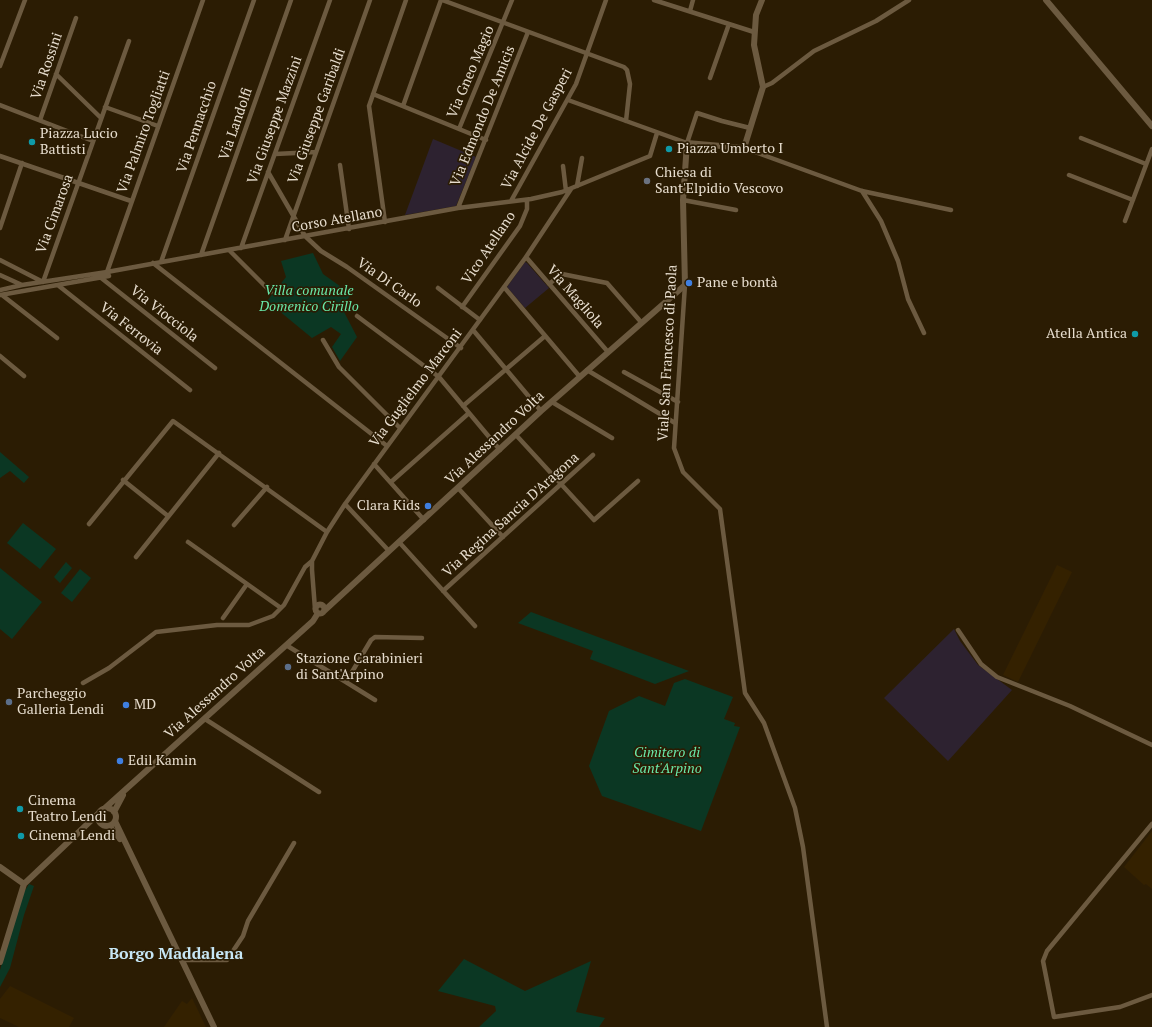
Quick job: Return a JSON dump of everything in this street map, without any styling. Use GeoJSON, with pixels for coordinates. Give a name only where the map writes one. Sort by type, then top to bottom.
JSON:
{"type":"FeatureCollection","features":[{"type":"Feature","properties":{"kind":"street"},"geometry":{"type":"LineString","coordinates":[[0,66],[25,0]]}},
{"type":"Feature","properties":{"kind":"street","name":"Via Palmiro Togliatti"},"geometry":{"type":"LineString","coordinates":[[107,272],[203,0]]}},
{"type":"Feature","properties":{"kind":"street","name":"Via Pennacchio"},"geometry":{"type":"LineString","coordinates":[[161,262],[254,0]]}},
{"type":"Feature","properties":{"kind":"street","name":"Via Landolfi"},"geometry":{"type":"LineString","coordinates":[[201,255],[291,0]]}},
{"type":"Feature","properties":{"kind":"street","name":"Via Giuseppe Mazzini"},"geometry":{"type":"LineString","coordinates":[[241,248],[330,0]]}},
{"type":"Feature","properties":{"kind":"street","name":"Via Giuseppe Garibaldi"},"geometry":{"type":"LineString","coordinates":[[285,240],[370,0]]}},
{"type":"Feature","properties":{"kind":"street"},"geometry":{"type":"LineString","coordinates":[[385,222],[369,106],[406,0]]}},
{"type":"Feature","properties":{"kind":"street"},"geometry":{"type":"LineString","coordinates":[[402,106],[442,0],[452,2],[503,23],[626,68],[630,89],[626,120]]}},
{"type":"Feature","properties":{"kind":"street","name":"Via Gneo Magio"},"geometry":{"type":"LineString","coordinates":[[459,129],[512,0]]}},
{"type":"Feature","properties":{"kind":"street","name":"Via Alcide De Gasperi"},"geometry":{"type":"LineString","coordinates":[[511,201],[576,84],[606,0]]}},
{"type":"Feature","properties":{"kind":"street"},"geometry":{"type":"LineString","coordinates":[[654,0],[754,32]]}},
{"type":"Feature","properties":{"kind":"street"},"geometry":{"type":"LineString","coordinates":[[690,11],[693,0]]}},
{"type":"Feature","properties":{"kind":"street"},"geometry":{"type":"LineString","coordinates":[[744,148],[763,87],[754,45],[756,15],[762,0]]}},
{"type":"Feature","properties":{"kind":"street"},"geometry":{"type":"LineString","coordinates":[[763,87],[772,83],[814,52],[876,21],[910,0]]}},
{"type":"Feature","properties":{"kind":"street"},"geometry":{"type":"LineString","coordinates":[[1046,0],[1152,126]]}},
{"type":"Feature","properties":{"kind":"street","name":"Via Rossini"},"geometry":{"type":"LineString","coordinates":[[40,120],[76,18]]}},
{"type":"Feature","properties":{"kind":"street"},"geometry":{"type":"LineString","coordinates":[[710,78],[729,24]]}},
{"type":"Feature","properties":{"kind":"street","name":"Via Edmondo De Amicis"},"geometry":{"type":"LineString","coordinates":[[458,208],[528,32]]}},
{"type":"Feature","properties":{"kind":"street","name":"Via Cimarosa"},"geometry":{"type":"LineString","coordinates":[[43,282],[129,41]]}},
{"type":"Feature","properties":{"kind":"street"},"geometry":{"type":"LineString","coordinates":[[56,74],[101,118]]}},
{"type":"Feature","properties":{"kind":"street"},"geometry":{"type":"LineString","coordinates":[[373,94],[486,140]]}},
{"type":"Feature","properties":{"kind":"street"},"geometry":{"type":"LineString","coordinates":[[568,100],[687,143],[744,148],[862,191],[952,210]]}},
{"type":"Feature","properties":{"kind":"street"},"geometry":{"type":"LineString","coordinates":[[0,105],[93,141]]}},
{"type":"Feature","properties":{"kind":"street"},"geometry":{"type":"LineString","coordinates":[[105,108],[158,126]]}},
{"type":"Feature","properties":{"kind":"street"},"geometry":{"type":"LineString","coordinates":[[687,143],[697,113],[750,128]]}},
{"type":"Feature","properties":{"kind":"street","name":"Corso Atellano"},"geometry":{"type":"LineString","coordinates":[[1,293],[22,284],[107,272],[350,229],[458,208],[527,200],[553,194],[568,190],[650,156],[657,133]]}},
{"type":"Feature","properties":{"kind":"street"},"geometry":{"type":"LineString","coordinates":[[1081,138],[1146,164]]}},
{"type":"Feature","properties":{"kind":"street","name":"Viale San Francesco di Paola"},"geometry":{"type":"LineString","coordinates":[[687,143],[683,200],[685,285],[674,448],[682,472],[720,509],[745,693],[764,722],[795,808],[803,847],[827,1027]]}},
{"type":"Feature","properties":{"kind":"street"},"geometry":{"type":"LineString","coordinates":[[1125,221],[1152,149]]}},
{"type":"Feature","properties":{"kind":"street"},"geometry":{"type":"LineString","coordinates":[[275,154],[316,152]]}},
{"type":"Feature","properties":{"kind":"street"},"geometry":{"type":"LineString","coordinates":[[0,156],[131,201]]}},
{"type":"Feature","properties":{"kind":"street"},"geometry":{"type":"LineString","coordinates":[[577,186],[582,158]]}},
{"type":"Feature","properties":{"kind":"street"},"geometry":{"type":"LineString","coordinates":[[0,228],[2,216],[22,163]]}},
{"type":"Feature","properties":{"kind":"street"},"geometry":{"type":"LineString","coordinates":[[340,164],[350,229]]}},
{"type":"Feature","properties":{"kind":"street"},"geometry":{"type":"LineString","coordinates":[[563,166],[568,190]]}},
{"type":"Feature","properties":{"kind":"street","name":"Via Di Carlo"},"geometry":{"type":"LineString","coordinates":[[268,172],[305,236],[321,251],[347,267],[461,348]]}},
{"type":"Feature","properties":{"kind":"street"},"geometry":{"type":"LineString","coordinates":[[1069,175],[1133,200]]}},
{"type":"Feature","properties":{"kind":"street","name":"Via Guglielmo Marconi"},"geometry":{"type":"LineString","coordinates":[[281,608],[305,567],[312,561],[327,532],[345,504],[400,428],[461,348],[526,257],[568,190]]}},
{"type":"Feature","properties":{"kind":"street"},"geometry":{"type":"LineString","coordinates":[[862,191],[881,221],[898,261],[908,299],[924,333]]}},
{"type":"Feature","properties":{"kind":"street"},"geometry":{"type":"LineString","coordinates":[[553,194],[563,200]]}},
{"type":"Feature","properties":{"kind":"street","name":"Vico Atellano"},"geometry":{"type":"LineString","coordinates":[[462,307],[520,226],[527,209],[527,200]]}},
{"type":"Feature","properties":{"kind":"street"},"geometry":{"type":"LineString","coordinates":[[683,200],[736,210]]}},
{"type":"Feature","properties":{"kind":"street"},"geometry":{"type":"LineString","coordinates":[[229,250],[271,292]]}},
{"type":"Feature","properties":{"kind":"street","name":"Via Magliola"},"geometry":{"type":"LineString","coordinates":[[526,257],[608,352]]}},
{"type":"Feature","properties":{"kind":"street"},"geometry":{"type":"LineString","coordinates":[[0,260],[43,282]]}},
{"type":"Feature","properties":{"kind":"street"},"geometry":{"type":"LineString","coordinates":[[153,263],[387,446]]}},
{"type":"Feature","properties":{"kind":"street"},"geometry":{"type":"LineString","coordinates":[[1,293],[59,286],[109,276],[107,272]]}},
{"type":"Feature","properties":{"kind":"street"},"geometry":{"type":"LineString","coordinates":[[549,284],[562,274],[607,283],[641,322]]}},
{"type":"Feature","properties":{"kind":"street"},"geometry":{"type":"LineString","coordinates":[[0,275],[22,284]]}},
{"type":"Feature","properties":{"kind":"street","name":"Via Viocciola"},"geometry":{"type":"LineString","coordinates":[[100,277],[215,368]]}},
{"type":"Feature","properties":{"kind":"street","name":"Via Alessandro Volta"},"geometry":{"type":"LineString","coordinates":[[105,808],[128,789],[313,621],[319,610],[424,520],[587,370],[685,285]]}},
{"type":"Feature","properties":{"kind":"street","name":"Via Ferrovia"},"geometry":{"type":"LineString","coordinates":[[59,286],[190,390]]}},
{"type":"Feature","properties":{"kind":"street"},"geometry":{"type":"LineString","coordinates":[[504,287],[580,377]]}},
{"type":"Feature","properties":{"kind":"street"},"geometry":{"type":"LineString","coordinates":[[438,288],[480,320]]}},
{"type":"Feature","properties":{"kind":"street"},"geometry":{"type":"LineString","coordinates":[[1,293],[57,338]]}},
{"type":"Feature","properties":{"kind":"street"},"geometry":{"type":"LineString","coordinates":[[357,316],[439,377],[500,450]]}},
{"type":"Feature","properties":{"kind":"street"},"geometry":{"type":"LineString","coordinates":[[473,330],[541,412]]}},
{"type":"Feature","properties":{"kind":"street"},"geometry":{"type":"LineString","coordinates":[[463,406],[545,336]]}},
{"type":"Feature","properties":{"kind":"street"},"geometry":{"type":"LineString","coordinates":[[324,340],[339,367],[400,428]]}},
{"type":"Feature","properties":{"kind":"street"},"geometry":{"type":"LineString","coordinates":[[0,356],[24,376]]}},
{"type":"Feature","properties":{"kind":"street"},"geometry":{"type":"LineString","coordinates":[[587,370],[676,423]]}},
{"type":"Feature","properties":{"kind":"street"},"geometry":{"type":"LineString","coordinates":[[624,372],[678,402]]}},
{"type":"Feature","properties":{"kind":"street"},"geometry":{"type":"LineString","coordinates":[[552,402],[612,438]]}},
{"type":"Feature","properties":{"kind":"street"},"geometry":{"type":"LineString","coordinates":[[391,482],[469,413]]}},
{"type":"Feature","properties":{"kind":"street"},"geometry":{"type":"LineString","coordinates":[[89,524],[123,480],[174,421],[327,532]]}},
{"type":"Feature","properties":{"kind":"street"},"geometry":{"type":"LineString","coordinates":[[516,435],[594,520],[638,481]]}},
{"type":"Feature","properties":{"kind":"street"},"geometry":{"type":"LineString","coordinates":[[136,557],[219,453]]}},
{"type":"Feature","properties":{"kind":"street","name":"Via Regina Sancia D'Aragona"},"geometry":{"type":"LineString","coordinates":[[443,591],[593,456]]}},
{"type":"Feature","properties":{"kind":"street"},"geometry":{"type":"LineString","coordinates":[[374,464],[424,520]]}},
{"type":"Feature","properties":{"kind":"street"},"geometry":{"type":"LineString","coordinates":[[123,480],[168,516]]}},
{"type":"Feature","properties":{"kind":"street"},"geometry":{"type":"LineString","coordinates":[[234,526],[267,487]]}},
{"type":"Feature","properties":{"kind":"street"},"geometry":{"type":"LineString","coordinates":[[458,488],[503,537]]}},
{"type":"Feature","properties":{"kind":"street"},"geometry":{"type":"LineString","coordinates":[[345,504],[389,551]]}},
{"type":"Feature","properties":{"kind":"street"},"geometry":{"type":"LineString","coordinates":[[84,682],[109,668],[156,632],[217,625],[249,625],[273,616],[281,608],[188,542]]}},
{"type":"Feature","properties":{"kind":"street"},"geometry":{"type":"LineString","coordinates":[[399,542],[474,626]]}},
{"type":"Feature","properties":{"kind":"street"},"geometry":{"type":"LineString","coordinates":[[312,561],[315,599],[319,610]]}},
{"type":"Feature","properties":{"kind":"street"},"geometry":{"type":"LineString","coordinates":[[223,618],[247,584]]}},
{"type":"Feature","properties":{"kind":"street"},"geometry":{"type":"LineString","coordinates":[[958,630],[981,664],[997,676],[1070,706],[1152,745]]}},
{"type":"Feature","properties":{"kind":"street"},"geometry":{"type":"LineString","coordinates":[[346,682],[371,640],[375,638],[422,638]]}},
{"type":"Feature","properties":{"kind":"street"},"geometry":{"type":"LineString","coordinates":[[286,645],[375,700]]}},
{"type":"Feature","properties":{"kind":"street"},"geometry":{"type":"LineString","coordinates":[[205,719],[319,792]]}},
{"type":"Feature","properties":{"kind":"street","name":"Via Alessandro Volta"},"geometry":{"type":"LineString","coordinates":[[114,812],[117,804],[128,789]]}},
{"type":"Feature","properties":{"kind":"street"},"geometry":{"type":"LineString","coordinates":[[0,962],[24,884],[99,813],[105,808],[110,809],[114,812],[115,821],[214,1027]]}},
{"type":"Feature","properties":{"kind":"street"},"geometry":{"type":"LineString","coordinates":[[99,813],[98,818],[100,823]]}},
{"type":"Feature","properties":{"kind":"street"},"geometry":{"type":"LineString","coordinates":[[109,826],[115,821]]}},
{"type":"Feature","properties":{"kind":"street"},"geometry":{"type":"LineString","coordinates":[[84,827],[90,824],[100,823],[109,826],[128,848]]}},
{"type":"Feature","properties":{"kind":"street"},"geometry":{"type":"LineString","coordinates":[[1152,824],[1047,951],[1043,961],[1054,1017],[1120,1007],[1152,995]]}},
{"type":"Feature","properties":{"kind":"street"},"geometry":{"type":"LineString","coordinates":[[182,960],[227,960],[244,936],[248,921],[294,843]]}},
{"type":"Feature","properties":{"kind":"street"},"geometry":{"type":"LineString","coordinates":[[0,867],[24,884]]}},
{"type":"Feature","properties":{"kind":"shaded area"},"geometry":{"type":"Polygon","coordinates":[[[433,139],[476,157],[456,206],[405,215],[433,139]]]}},
{"type":"Feature","properties":{"kind":"shaded area"},"geometry":{"type":"Polygon","coordinates":[[[525,262],[549,288],[525,308],[507,287],[525,262]]]}},
{"type":"Feature","properties":{"kind":"shaded area"},"geometry":{"type":"Polygon","coordinates":[[[1057,565],[1072,572],[1018,682],[1003,675],[1057,565]]]}},
{"type":"Feature","properties":{"kind":"shaded area"},"geometry":{"type":"Polygon","coordinates":[[[954,629],[960,641],[978,665],[1012,690],[948,761],[884,698],[954,629]]]}},
{"type":"Feature","properties":{"kind":"shaded area"},"geometry":{"type":"Polygon","coordinates":[[[1152,831],[1152,889],[1146,884],[1144,885],[1124,867],[1152,831]]]}},
{"type":"Feature","properties":{"kind":"shaded area"},"geometry":{"type":"Polygon","coordinates":[[[10,986],[74,1018],[69,1027],[19,1027],[0,1018],[0,999],[10,986]]]}},
{"type":"Feature","properties":{"kind":"shaded area"},"geometry":{"type":"Polygon","coordinates":[[[192,998],[206,1027],[164,1027],[182,1001],[187,1004],[192,998]]]}},
{"type":"Feature","properties":{"kind":"green space","name":"Villa comunale Domenico Cirillo"},"geometry":{"type":"Polygon","coordinates":[[[313,253],[323,274],[351,294],[342,308],[357,337],[340,361],[332,347],[341,334],[331,327],[312,338],[267,301],[286,277],[281,261],[313,253]]]}},
{"type":"Feature","properties":{"kind":"green space"},"geometry":{"type":"Polygon","coordinates":[[[0,452],[29,477],[24,483],[10,471],[0,478],[0,452]]]}},
{"type":"Feature","properties":{"kind":"green space"},"geometry":{"type":"Polygon","coordinates":[[[23,523],[56,549],[40,569],[7,543],[23,523]]]}},
{"type":"Feature","properties":{"kind":"green space"},"geometry":{"type":"Polygon","coordinates":[[[66,562],[72,568],[60,583],[54,577],[66,562]]]}},
{"type":"Feature","properties":{"kind":"green space"},"geometry":{"type":"Polygon","coordinates":[[[0,568],[42,602],[12,639],[0,629],[0,568]]]}},
{"type":"Feature","properties":{"kind":"green space"},"geometry":{"type":"Polygon","coordinates":[[[80,569],[91,578],[72,602],[61,593],[80,569]]]}},
{"type":"Feature","properties":{"kind":"green space"},"geometry":{"type":"Polygon","coordinates":[[[531,612],[689,671],[655,684],[590,659],[593,651],[518,623],[531,612]]]}},
{"type":"Feature","properties":{"kind":"green space","name":"Cimitero di Sant'Arpino"},"geometry":{"type":"Polygon","coordinates":[[[685,679],[733,697],[724,719],[735,723],[734,726],[740,727],[701,831],[602,796],[589,766],[609,711],[639,696],[665,706],[674,683],[685,679]]]}},
{"type":"Feature","properties":{"kind":"green space"},"geometry":{"type":"Polygon","coordinates":[[[29,884],[34,886],[24,915],[10,968],[0,987],[0,970],[21,897],[29,884]]]}},
{"type":"Feature","properties":{"kind":"green space"},"geometry":{"type":"Polygon","coordinates":[[[464,959],[525,991],[591,961],[576,1012],[605,1018],[599,1027],[479,1027],[496,1011],[495,1006],[438,991],[464,959]]]}},
{"type":"Feature","properties":{"kind":"place","name":"Piazza Lucio Battisti"},"geometry":{"type":"Point","coordinates":[32,142]}},
{"type":"Feature","properties":{"kind":"place","name":"Piazza Umberto I"},"geometry":{"type":"Point","coordinates":[669,149]}},
{"type":"Feature","properties":{"kind":"place","name":"Chiesa di Sant'Elpidio Vescovo"},"geometry":{"type":"Point","coordinates":[647,181]}},
{"type":"Feature","properties":{"kind":"place","name":"Pane e bontà"},"geometry":{"type":"Point","coordinates":[689,283]}},
{"type":"Feature","properties":{"kind":"place","name":"Atella Antica"},"geometry":{"type":"Point","coordinates":[1135,334]}},
{"type":"Feature","properties":{"kind":"place","name":"Clara Kids"},"geometry":{"type":"Point","coordinates":[428,506]}},
{"type":"Feature","properties":{"kind":"place","name":"Stazione Carabinieri di Sant'Arpino"},"geometry":{"type":"Point","coordinates":[288,667]}},
{"type":"Feature","properties":{"kind":"place","name":"Parcheggio Galleria Lendi"},"geometry":{"type":"Point","coordinates":[9,702]}},
{"type":"Feature","properties":{"kind":"place","name":"MD"},"geometry":{"type":"Point","coordinates":[126,705]}},
{"type":"Feature","properties":{"kind":"place","name":"Edil Kamin"},"geometry":{"type":"Point","coordinates":[120,761]}},
{"type":"Feature","properties":{"kind":"place","name":"Cinema Teatro Lendi"},"geometry":{"type":"Point","coordinates":[20,809]}},
{"type":"Feature","properties":{"kind":"place","name":"Cinema Lendi"},"geometry":{"type":"Point","coordinates":[21,836]}},
{"type":"Feature","properties":{"kind":"district","name":"Borgo Maddalena"},"geometry":{"type":"Point","coordinates":[176,954]}}]}
